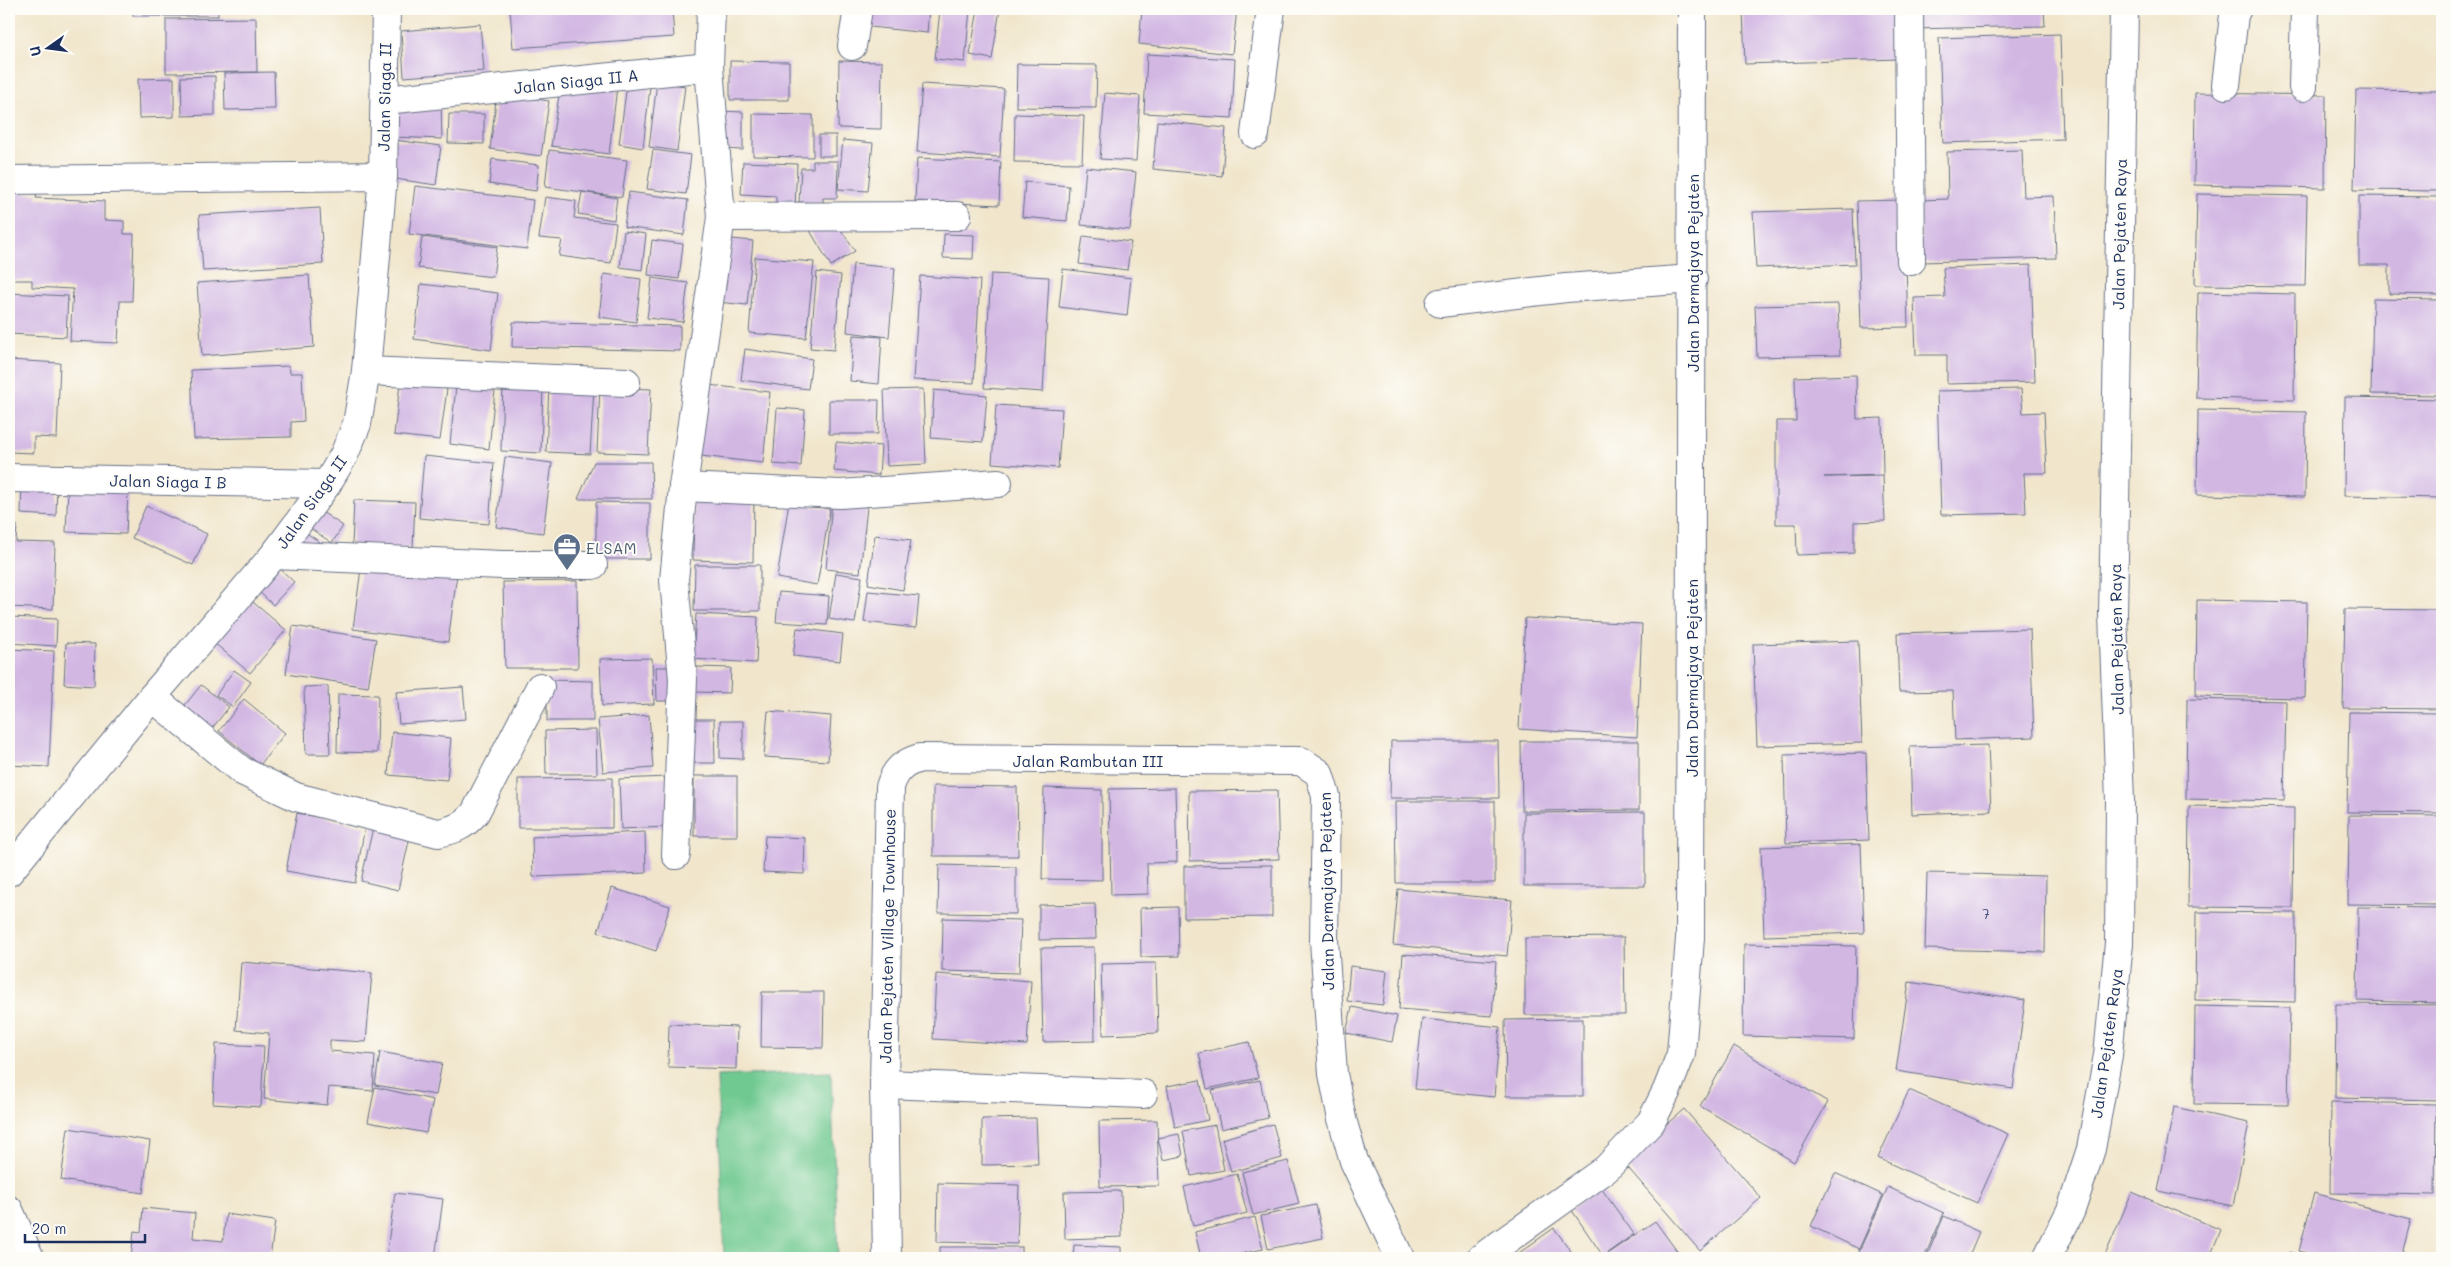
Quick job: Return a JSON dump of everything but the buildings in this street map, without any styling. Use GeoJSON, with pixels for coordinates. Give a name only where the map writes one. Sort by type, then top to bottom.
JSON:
{"type":"FeatureCollection","features":[{"type":"Feature","properties":{"kind":"street","name":"Jalan Siaga II"},"geometry":{"type":"LineString","coordinates":[[9,872],[152,696],[274,555],[327,484],[344,455],[357,424],[366,371],[383,176],[386,9]]}},
{"type":"Feature","properties":{"kind":"street"},"geometry":{"type":"LineString","coordinates":[[676,855],[683,679],[674,580],[683,487],[721,217],[709,67],[711,9]]}},
{"type":"Feature","properties":{"kind":"street"},"geometry":{"type":"LineString","coordinates":[[852,46],[858,9]]}},
{"type":"Feature","properties":{"kind":"street"},"geometry":{"type":"LineString","coordinates":[[1255,134],[1271,9]]}},
{"type":"Feature","properties":{"kind":"street","name":"Jalan Darmajaya Pejaten"},"geometry":{"type":"LineString","coordinates":[[1481,1258],[1606,1169],[1651,1122],[1667,1090],[1681,1054],[1690,938],[1693,279],[1692,9]]}},
{"type":"Feature","properties":{"kind":"street"},"geometry":{"type":"LineString","coordinates":[[1909,9],[1911,261]]}},
{"type":"Feature","properties":{"kind":"street","name":"Jalan Pejaten Raya"},"geometry":{"type":"LineString","coordinates":[[2047,1258],[2071,1210],[2091,1149],[2108,1055],[2119,943],[2120,801],[2113,614],[2124,9]]}},
{"type":"Feature","properties":{"kind":"street"},"geometry":{"type":"LineString","coordinates":[[2226,85],[2234,15],[2237,9]]}},
{"type":"Feature","properties":{"kind":"street"},"geometry":{"type":"LineString","coordinates":[[2303,87],[2306,9]]}},
{"type":"Feature","properties":{"kind":"street","name":"Jalan Siaga II A"},"geometry":{"type":"LineString","coordinates":[[385,100],[709,67]]}},
{"type":"Feature","properties":{"kind":"street"},"geometry":{"type":"LineString","coordinates":[[9,180],[383,176]]}},
{"type":"Feature","properties":{"kind":"street"},"geometry":{"type":"LineString","coordinates":[[721,217],[956,216]]}},
{"type":"Feature","properties":{"kind":"street"},"geometry":{"type":"LineString","coordinates":[[1440,303],[1566,288],[1693,279]]}},
{"type":"Feature","properties":{"kind":"street"},"geometry":{"type":"LineString","coordinates":[[366,371],[626,382]]}},
{"type":"Feature","properties":{"kind":"street","name":"Jalan Siaga I B"},"geometry":{"type":"LineString","coordinates":[[9,478],[327,484]]}},
{"type":"Feature","properties":{"kind":"street"},"geometry":{"type":"LineString","coordinates":[[683,487],[840,494],[998,483]]}},
{"type":"Feature","properties":{"kind":"street"},"geometry":{"type":"LineString","coordinates":[[274,555],[502,565],[593,565]]}},
{"type":"Feature","properties":{"kind":"street"},"geometry":{"type":"LineString","coordinates":[[152,696],[242,770],[296,797],[438,833],[450,831],[466,824],[475,813],[540,687]]}},
{"type":"Feature","properties":{"kind":"street","name":"Jalan Rambutan III"},"geometry":{"type":"LineString","coordinates":[[890,787],[894,775],[899,768],[908,761],[920,758],[1301,761]]}},
{"type":"Feature","properties":{"kind":"street","name":"Jalan Darmajaya Pejaten"},"geometry":{"type":"LineString","coordinates":[[1301,761],[1318,773],[1326,796],[1324,940],[1334,1083],[1354,1161],[1400,1258]]}},
{"type":"Feature","properties":{"kind":"street","name":"Jalan Pejaten Village Townhouse"},"geometry":{"type":"LineString","coordinates":[[887,1258],[884,1084],[890,787]]}},
{"type":"Feature","properties":{"kind":"street","name":"Jalan Pejaten Village Townhouse"},"geometry":{"type":"LineString","coordinates":[[884,1084],[1143,1094]]}},
{"type":"Feature","properties":{"kind":"street"},"geometry":{"type":"LineString","coordinates":[[9,1210],[30,1258]]}},
{"type":"Feature","properties":{"kind":"green space"},"geometry":{"type":"Polygon","coordinates":[[[831,1072],[838,1258],[724,1258],[717,1076],[831,1072]]]}},
{"type":"Feature","properties":{"kind":"place","name":"ELSAM"},"geometry":{"type":"Point","coordinates":[567,571]}}]}
